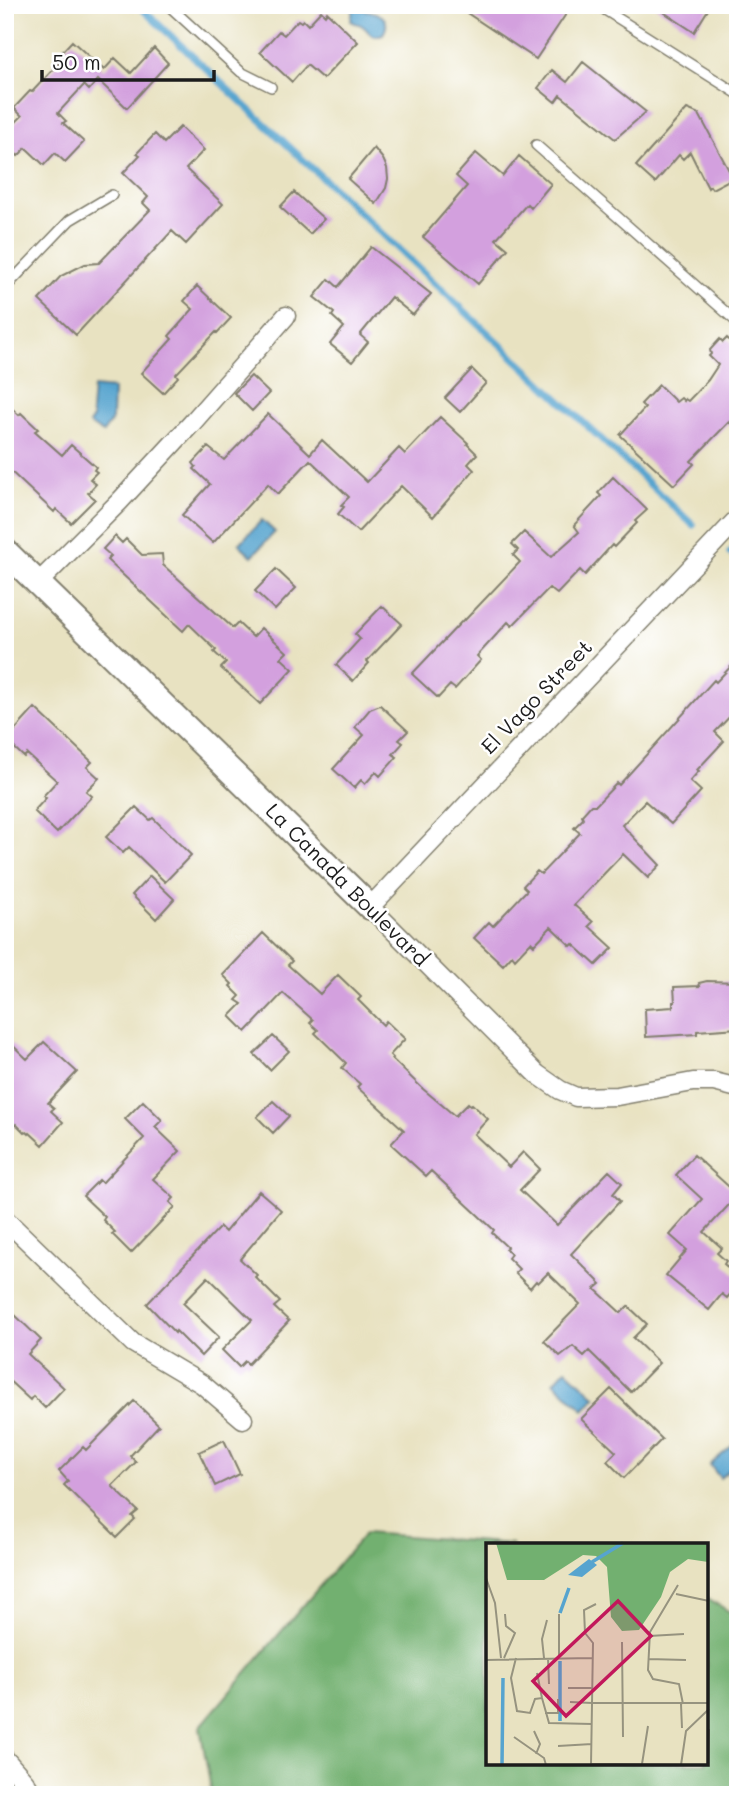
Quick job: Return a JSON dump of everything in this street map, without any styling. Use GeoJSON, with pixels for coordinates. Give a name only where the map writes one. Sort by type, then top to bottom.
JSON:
{"type":"FeatureCollection","features":[{"type":"Feature","properties":{"kind":"street"},"geometry":{"type":"LineString","coordinates":[[39,582],[156,463],[286,316]]}},
{"type":"Feature","properties":{"kind":"street","name":"El Vago Street"},"geometry":{"type":"LineString","coordinates":[[370,907],[735,528]]}},
{"type":"Feature","properties":{"kind":"street","name":"La Canada Boulevard"},"geometry":{"type":"LineString","coordinates":[[5,551],[537,1074],[559,1090],[576,1097],[617,1096],[693,1082],[715,1082],[738,1088]]}},
{"type":"Feature","properties":{"kind":"street"},"geometry":{"type":"LineString","coordinates":[[5,1219],[133,1343],[202,1384],[243,1419]]}},
{"type":"Feature","properties":{"kind":"street"},"geometry":{"type":"LineString","coordinates":[[5,1759],[29,1788],[8,1795]]}},
{"type":"Feature","properties":{"kind":"lane"},"geometry":{"type":"LineString","coordinates":[[168,5],[241,72],[271,87]]}},
{"type":"Feature","properties":{"kind":"lane"},"geometry":{"type":"LineString","coordinates":[[597,5],[738,94]]}},
{"type":"Feature","properties":{"kind":"lane"},"geometry":{"type":"LineString","coordinates":[[536,145],[738,323]]}},
{"type":"Feature","properties":{"kind":"lane"},"geometry":{"type":"LineString","coordinates":[[5,288],[70,220],[112,195]]}},
{"type":"Feature","properties":{"kind":"green space"},"geometry":{"type":"Polygon","coordinates":[[[365,1533],[500,1543],[486,1543],[486,1765],[708,1765],[708,1598],[738,1617],[738,1795],[212,1795],[200,1727],[365,1533]]]}},
{"type":"Feature","properties":{"kind":"water"},"geometry":{"type":"Polygon","coordinates":[[[353,8],[383,17],[386,27],[383,34],[372,35],[361,25],[351,21],[353,8]]]}},
{"type":"Feature","properties":{"kind":"water"},"geometry":{"type":"Polygon","coordinates":[[[93,387],[113,389],[112,420],[103,433],[89,424],[93,418],[93,387]]]}},
{"type":"Feature","properties":{"kind":"water"},"geometry":{"type":"Polygon","coordinates":[[[262,520],[275,532],[252,556],[239,544],[262,520]]]}},
{"type":"Feature","properties":{"kind":"water"},"geometry":{"type":"Polygon","coordinates":[[[566,1369],[596,1397],[584,1410],[554,1382],[566,1369]]]}},
{"type":"Feature","properties":{"kind":"water"},"geometry":{"type":"Polygon","coordinates":[[[733,1445],[738,1450],[738,1462],[720,1478],[710,1465],[733,1445]]]}},
{"type":"Feature","properties":{"kind":"building"},"geometry":{"type":"Polygon","coordinates":[[[455,5],[513,5],[529,16],[536,5],[553,5],[566,14],[536,59],[455,5]]]}},
{"type":"Feature","properties":{"kind":"building"},"geometry":{"type":"Polygon","coordinates":[[[653,5],[711,5],[694,32],[653,5]]]}},
{"type":"Feature","properties":{"kind":"building"},"geometry":{"type":"Polygon","coordinates":[[[321,11],[325,15],[327,12],[358,42],[323,79],[307,65],[292,82],[260,52],[279,31],[284,35],[298,20],[303,20],[308,25],[321,11]]]}},
{"type":"Feature","properties":{"kind":"building"},"geometry":{"type":"Polygon","coordinates":[[[72,41],[104,70],[115,58],[131,73],[154,48],[168,63],[127,108],[98,80],[89,90],[84,85],[58,113],[66,121],[63,123],[84,142],[65,162],[55,153],[44,165],[26,148],[18,156],[5,144],[5,133],[22,116],[14,108],[61,61],[57,57],[72,41]]]}},
{"type":"Feature","properties":{"kind":"building"},"geometry":{"type":"Polygon","coordinates":[[[583,62],[646,112],[615,139],[560,95],[555,102],[538,88],[552,70],[567,82],[583,62]]]}},
{"type":"Feature","properties":{"kind":"building"},"geometry":{"type":"Polygon","coordinates":[[[687,109],[699,114],[733,178],[712,189],[710,186],[708,188],[690,152],[683,159],[679,155],[655,183],[636,166],[687,109]]]}},
{"type":"Feature","properties":{"kind":"building"},"geometry":{"type":"Polygon","coordinates":[[[180,127],[204,150],[186,169],[223,204],[186,244],[172,231],[76,335],[39,300],[61,276],[85,264],[99,263],[150,210],[143,203],[148,197],[123,173],[155,134],[164,143],[180,127]]]}},
{"type":"Feature","properties":{"kind":"building"},"geometry":{"type":"Polygon","coordinates":[[[374,148],[383,159],[388,179],[376,204],[348,179],[374,148]]]}},
{"type":"Feature","properties":{"kind":"building"},"geometry":{"type":"Polygon","coordinates":[[[476,153],[503,176],[519,156],[551,184],[531,208],[527,204],[496,239],[508,249],[478,284],[423,237],[467,186],[456,176],[476,153]]]}},
{"type":"Feature","properties":{"kind":"building"},"geometry":{"type":"Polygon","coordinates":[[[294,192],[324,219],[310,234],[280,207],[294,192]]]}},
{"type":"Feature","properties":{"kind":"building"},"geometry":{"type":"Polygon","coordinates":[[[371,247],[431,294],[413,315],[391,297],[360,335],[368,342],[352,362],[330,344],[344,327],[332,316],[334,313],[314,297],[329,279],[338,287],[371,247]]]}},
{"type":"Feature","properties":{"kind":"building"},"geometry":{"type":"Polygon","coordinates":[[[197,286],[231,318],[176,374],[178,377],[163,393],[141,373],[172,339],[169,336],[193,309],[184,301],[197,286]]]}},
{"type":"Feature","properties":{"kind":"building"},"geometry":{"type":"Polygon","coordinates":[[[727,338],[738,348],[738,430],[729,422],[691,461],[694,464],[674,485],[620,435],[645,408],[641,404],[659,385],[676,402],[681,398],[688,401],[718,365],[709,356],[710,350],[720,339],[723,342],[727,338]]]}},
{"type":"Feature","properties":{"kind":"building"},"geometry":{"type":"Polygon","coordinates":[[[472,369],[486,383],[460,412],[445,398],[472,369]]]}},
{"type":"Feature","properties":{"kind":"building"},"geometry":{"type":"Polygon","coordinates":[[[251,376],[269,393],[252,411],[234,393],[251,376]]]}},
{"type":"Feature","properties":{"kind":"building"},"geometry":{"type":"Polygon","coordinates":[[[5,402],[19,415],[21,413],[38,429],[35,431],[62,455],[71,445],[96,467],[94,470],[97,472],[90,479],[96,484],[88,493],[95,499],[71,523],[56,509],[54,512],[5,466],[5,402]]]}},
{"type":"Feature","properties":{"kind":"building"},"geometry":{"type":"Polygon","coordinates":[[[268,414],[310,454],[322,440],[367,482],[399,448],[405,454],[440,417],[477,454],[468,464],[474,470],[433,517],[401,486],[358,532],[338,514],[344,507],[341,505],[349,497],[310,460],[278,494],[268,484],[213,543],[182,515],[210,484],[194,469],[196,467],[193,463],[208,447],[224,460],[268,414]]]}},
{"type":"Feature","properties":{"kind":"building"},"geometry":{"type":"Polygon","coordinates":[[[613,477],[647,510],[635,521],[637,523],[614,547],[612,545],[585,575],[580,570],[557,594],[549,588],[512,626],[508,622],[477,656],[481,660],[455,689],[450,685],[438,698],[412,674],[520,562],[513,555],[518,550],[512,544],[524,532],[551,557],[579,532],[574,525],[601,496],[598,493],[613,477]]]}},
{"type":"Feature","properties":{"kind":"building"},"geometry":{"type":"Polygon","coordinates":[[[115,536],[122,543],[126,539],[142,555],[162,554],[163,565],[233,628],[238,623],[253,637],[261,628],[287,652],[281,658],[293,669],[260,704],[221,668],[226,663],[189,624],[183,631],[107,560],[111,556],[103,549],[115,536]]]}},
{"type":"Feature","properties":{"kind":"building"},"geometry":{"type":"Polygon","coordinates":[[[276,569],[296,588],[275,610],[255,591],[276,569]]]}},
{"type":"Feature","properties":{"kind":"building"},"geometry":{"type":"Polygon","coordinates":[[[382,606],[402,624],[367,661],[369,663],[353,681],[336,665],[360,639],[355,634],[382,606]]]}},
{"type":"Feature","properties":{"kind":"building"},"geometry":{"type":"Polygon","coordinates":[[[738,659],[738,708],[715,732],[724,741],[690,781],[701,791],[671,824],[645,801],[622,825],[660,865],[648,878],[623,854],[574,905],[593,922],[589,926],[613,948],[596,965],[551,927],[534,945],[531,942],[515,959],[512,955],[503,965],[474,938],[489,922],[493,926],[527,890],[523,886],[537,871],[541,874],[580,833],[574,828],[591,805],[596,805],[617,783],[619,785],[714,680],[716,682],[738,659]]]}},
{"type":"Feature","properties":{"kind":"building"},"geometry":{"type":"Polygon","coordinates":[[[380,705],[408,731],[399,740],[403,743],[393,754],[397,757],[380,776],[376,772],[365,784],[361,780],[354,788],[333,769],[364,735],[355,727],[370,709],[380,705]]]}},
{"type":"Feature","properties":{"kind":"building"},"geometry":{"type":"Polygon","coordinates":[[[35,708],[92,762],[87,767],[99,778],[86,791],[92,796],[57,833],[34,811],[57,781],[27,754],[24,757],[6,740],[35,708]]]}},
{"type":"Feature","properties":{"kind":"building"},"geometry":{"type":"Polygon","coordinates":[[[136,807],[150,820],[153,818],[191,855],[165,882],[129,847],[123,853],[106,837],[136,807]]]}},
{"type":"Feature","properties":{"kind":"building"},"geometry":{"type":"Polygon","coordinates":[[[150,876],[174,899],[156,919],[132,895],[150,876]]]}},
{"type":"Feature","properties":{"kind":"building"},"geometry":{"type":"Polygon","coordinates":[[[263,933],[292,961],[288,965],[320,994],[338,975],[361,997],[358,1000],[383,1025],[386,1021],[405,1039],[390,1055],[423,1089],[455,1116],[468,1103],[488,1119],[474,1134],[509,1167],[523,1152],[540,1169],[520,1190],[557,1225],[609,1171],[622,1183],[613,1194],[620,1201],[571,1254],[601,1284],[595,1289],[621,1313],[628,1306],[647,1324],[633,1338],[659,1363],[631,1392],[589,1351],[584,1356],[573,1346],[560,1356],[544,1341],[580,1304],[548,1273],[530,1288],[515,1273],[519,1269],[508,1258],[511,1254],[492,1233],[494,1230],[431,1171],[426,1176],[391,1144],[404,1130],[357,1087],[360,1084],[342,1068],[346,1063],[315,1033],[318,1030],[310,1023],[313,1020],[283,993],[246,1032],[230,1016],[242,1004],[236,1000],[240,996],[223,975],[263,933]]]}},
{"type":"Feature","properties":{"kind":"building"},"geometry":{"type":"Polygon","coordinates":[[[738,982],[738,1028],[646,1037],[645,1009],[673,1007],[674,987],[700,986],[699,983],[738,982]]]}},
{"type":"Feature","properties":{"kind":"building"},"geometry":{"type":"Polygon","coordinates":[[[273,1036],[289,1051],[270,1070],[254,1054],[273,1036]]]}},
{"type":"Feature","properties":{"kind":"building"},"geometry":{"type":"Polygon","coordinates":[[[5,1038],[27,1059],[44,1042],[77,1072],[48,1103],[54,1108],[51,1111],[63,1122],[43,1145],[16,1124],[5,1136],[5,1038]]]}},
{"type":"Feature","properties":{"kind":"building"},"geometry":{"type":"Polygon","coordinates":[[[143,1101],[162,1120],[155,1127],[180,1151],[153,1179],[174,1198],[170,1202],[175,1207],[131,1253],[112,1234],[115,1232],[103,1220],[105,1217],[83,1196],[99,1180],[102,1183],[144,1138],[125,1119],[143,1101]]]}},
{"type":"Feature","properties":{"kind":"building"},"geometry":{"type":"Polygon","coordinates":[[[273,1101],[289,1116],[273,1133],[257,1117],[273,1101]]]}},
{"type":"Feature","properties":{"kind":"building"},"geometry":{"type":"Polygon","coordinates":[[[694,1155],[738,1195],[704,1232],[722,1248],[717,1253],[726,1261],[724,1264],[738,1276],[738,1285],[727,1298],[722,1294],[709,1310],[666,1275],[687,1250],[670,1235],[702,1199],[676,1175],[694,1155]]]}},
{"type":"Feature","properties":{"kind":"building"},"geometry":{"type":"Polygon","coordinates":[[[259,1191],[281,1210],[240,1259],[280,1302],[274,1307],[289,1321],[248,1364],[245,1361],[239,1367],[222,1350],[252,1320],[208,1277],[183,1303],[219,1337],[201,1356],[147,1304],[220,1227],[225,1232],[259,1191]]]}},
{"type":"Feature","properties":{"kind":"building"},"geometry":{"type":"Polygon","coordinates":[[[15,1315],[41,1340],[28,1354],[64,1388],[45,1408],[33,1396],[30,1400],[5,1377],[5,1325],[15,1315]]]}},
{"type":"Feature","properties":{"kind":"building"},"geometry":{"type":"Polygon","coordinates":[[[611,1389],[662,1439],[624,1478],[607,1461],[616,1452],[581,1419],[611,1389]]]}},
{"type":"Feature","properties":{"kind":"building"},"geometry":{"type":"Polygon","coordinates":[[[134,1401],[159,1425],[130,1456],[136,1462],[112,1486],[138,1511],[132,1516],[135,1519],[117,1537],[64,1485],[68,1481],[59,1471],[83,1447],[86,1450],[134,1401]]]}},
{"type":"Feature","properties":{"kind":"building"},"geometry":{"type":"Polygon","coordinates":[[[224,1440],[240,1474],[215,1486],[199,1452],[224,1440]]]}},
{"type":"Feature","properties":{"kind":"waterway"},"geometry":{"type":"LineString","coordinates":[[138,5],[693,525]]}},
{"type":"Feature","properties":{"kind":"waterway"},"geometry":{"type":"LineString","coordinates":[[730,553],[738,559]]}}]}
